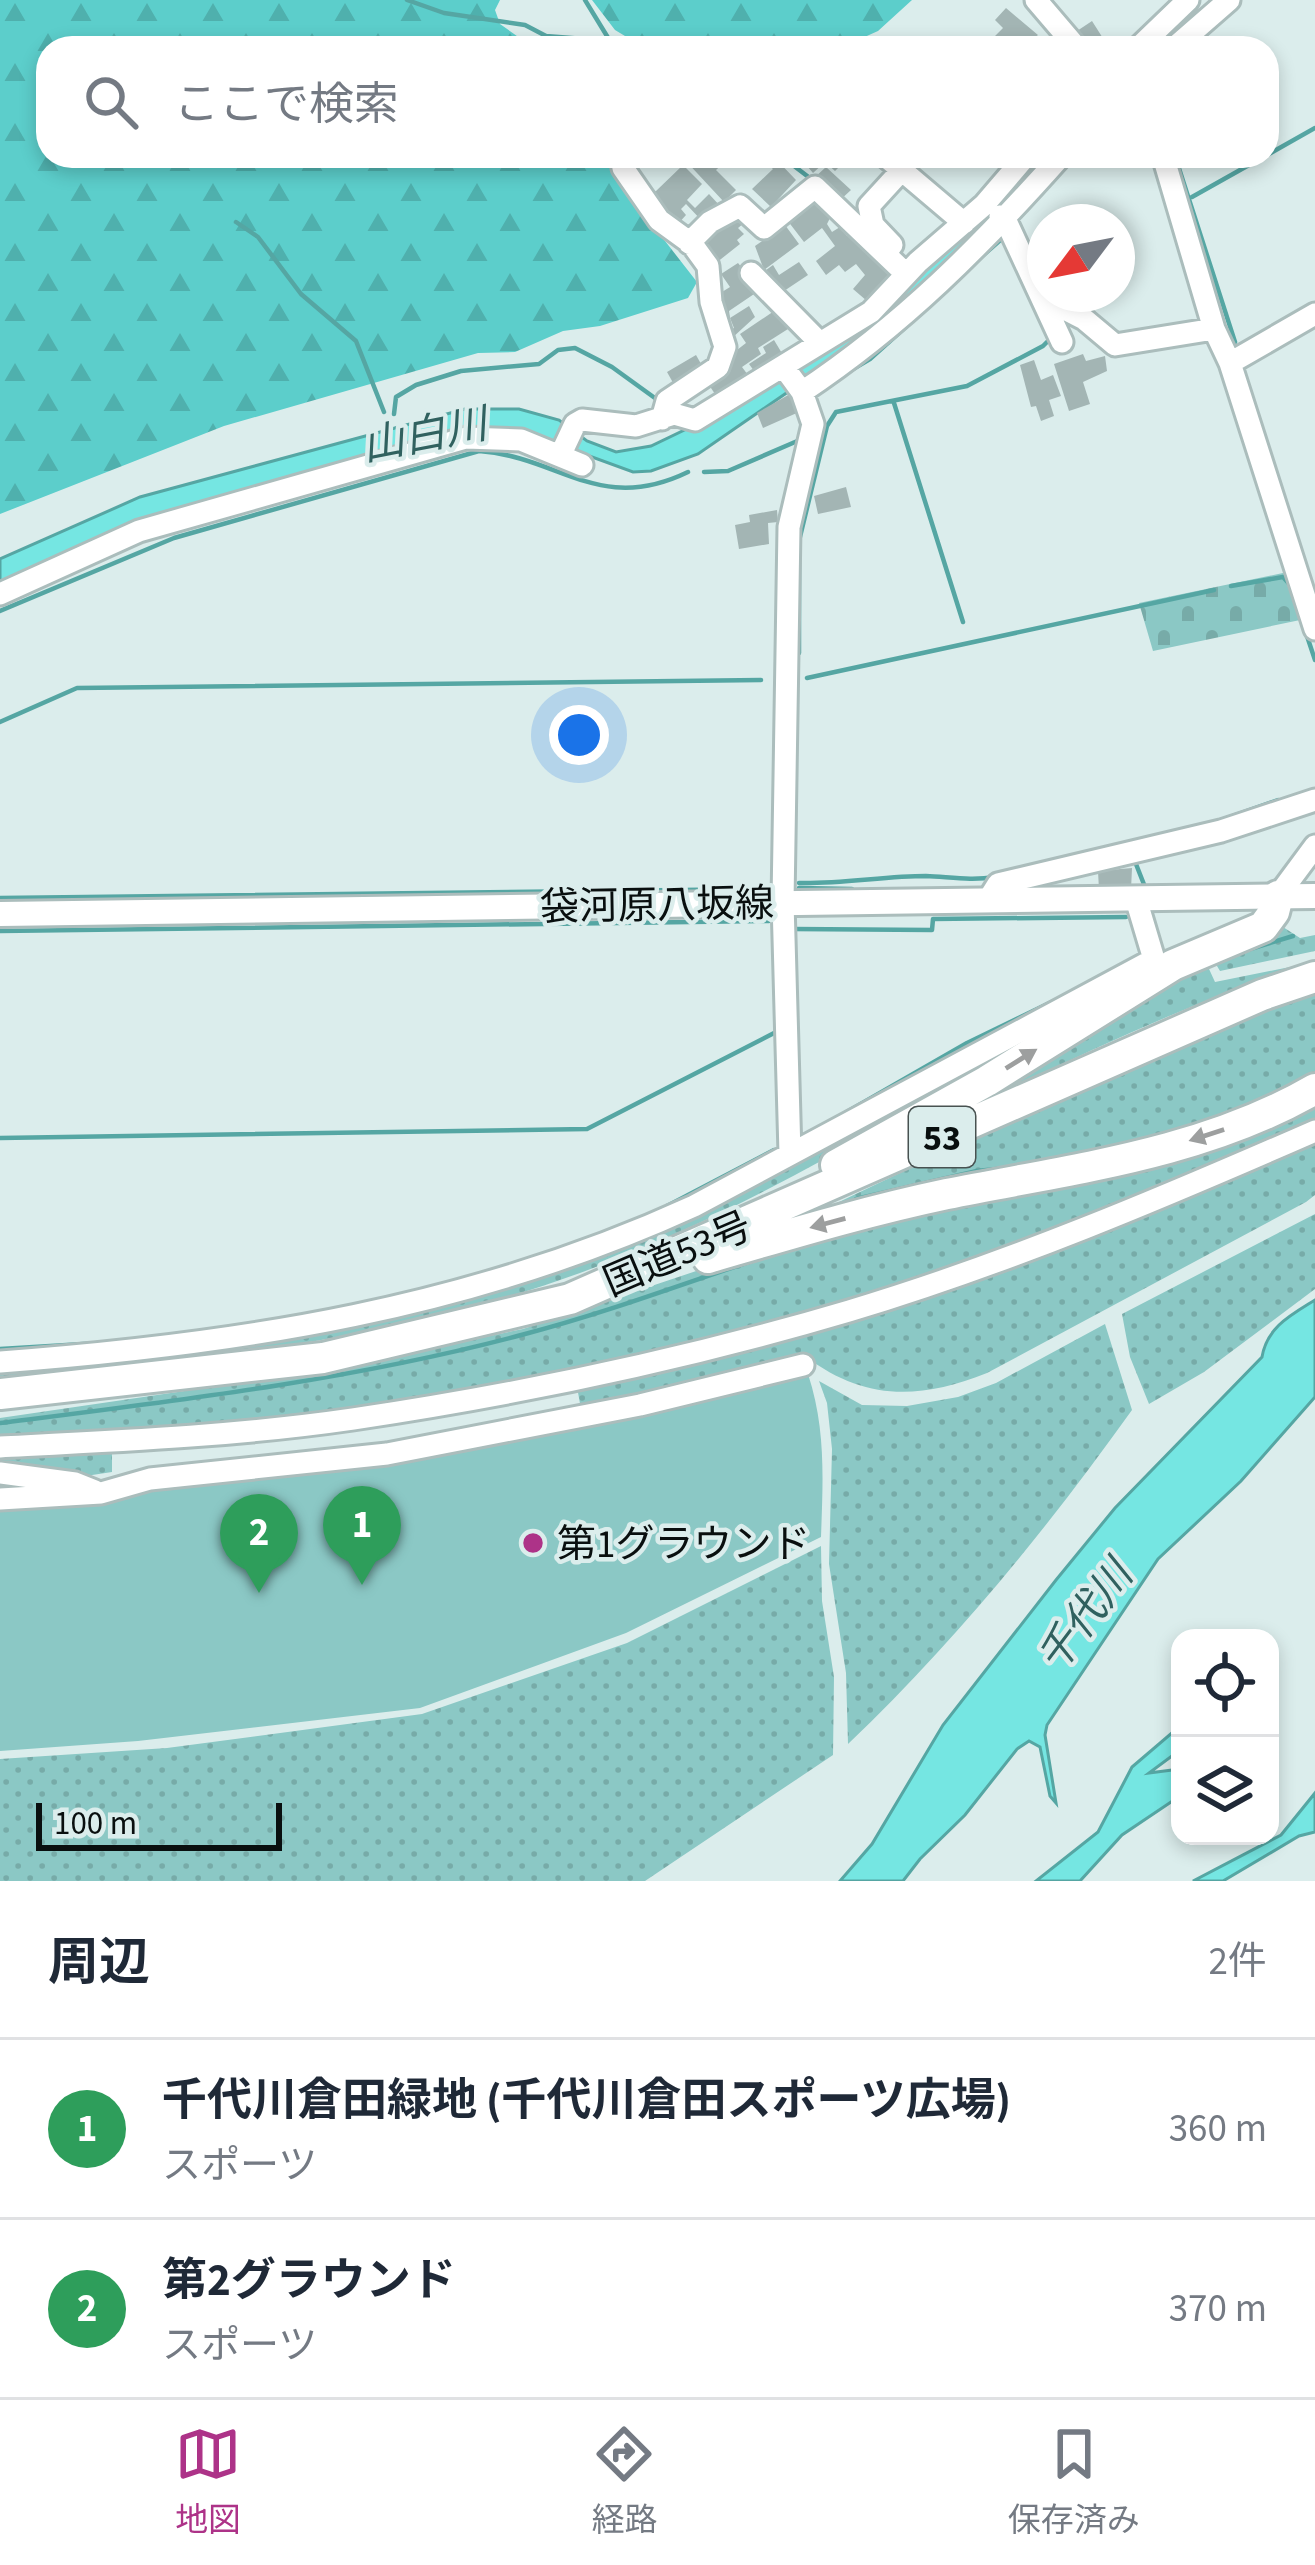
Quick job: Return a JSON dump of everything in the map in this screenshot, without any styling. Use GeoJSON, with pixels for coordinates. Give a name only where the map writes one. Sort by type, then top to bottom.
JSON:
{"type":"FeatureCollection","features":[{"type":"Feature","properties":{"kind":"highway"},"geometry":{"type":"LineString","coordinates":[[663,1261],[987,1081],[1173,964],[1263,927],[1278,896]]}},
{"type":"Feature","properties":{"kind":"highway","name":"国道53号"},"geometry":{"type":"LineString","coordinates":[[0,1394],[323,1358],[571,1299],[1262,995],[1315,977]]}},
{"type":"Feature","properties":{"kind":"highway"},"geometry":{"type":"LineString","coordinates":[[571,1299],[907,1203],[1121,1162],[1222,1130],[1315,1089]]}},
{"type":"Feature","properties":{"kind":"main road","name":"袋河原八坂線"},"geometry":{"type":"LineString","coordinates":[[0,914],[1315,896]]}},
{"type":"Feature","properties":{"kind":"street"},"geometry":{"type":"LineString","coordinates":[[1036,0],[1067,36]]}},
{"type":"Feature","properties":{"kind":"street"},"geometry":{"type":"LineString","coordinates":[[1150,36],[1188,0]]}},
{"type":"Feature","properties":{"kind":"street"},"geometry":{"type":"LineString","coordinates":[[1188,36],[1229,0]]}},
{"type":"Feature","properties":{"kind":"street"},"geometry":{"type":"LineString","coordinates":[[623,168],[658,220],[689,243],[708,266],[711,302],[725,347],[718,368],[667,400],[662,418]]}},
{"type":"Feature","properties":{"kind":"street"},"geometry":{"type":"LineString","coordinates":[[891,168],[868,214],[910,270]]}},
{"type":"Feature","properties":{"kind":"street"},"geometry":{"type":"LineString","coordinates":[[899,168],[964,223]]}},
{"type":"Feature","properties":{"kind":"street"},"geometry":{"type":"LineString","coordinates":[[560,456],[575,424],[582,420],[636,426],[674,414],[694,420],[871,312],[910,270],[984,205],[1011,168]]}},
{"type":"Feature","properties":{"kind":"street"},"geometry":{"type":"LineString","coordinates":[[802,392],[885,334],[1006,220],[1051,168]]}},
{"type":"Feature","properties":{"kind":"street"},"geometry":{"type":"LineString","coordinates":[[1166,168],[1315,629]]}},
{"type":"Feature","properties":{"kind":"street"},"geometry":{"type":"LineString","coordinates":[[689,243],[710,222],[740,206],[764,228],[814,188],[910,270]]}},
{"type":"Feature","properties":{"kind":"street"},"geometry":{"type":"LineString","coordinates":[[984,205],[1006,220],[1027,264]]}},
{"type":"Feature","properties":{"kind":"street"},"geometry":{"type":"LineString","coordinates":[[751,273],[820,344]]}},
{"type":"Feature","properties":{"kind":"street"},"geometry":{"type":"LineString","coordinates":[[1049,312],[1062,342]]}},
{"type":"Feature","properties":{"kind":"street"},"geometry":{"type":"LineString","coordinates":[[1069,312],[1114,345],[1214,329]]}},
{"type":"Feature","properties":{"kind":"street"},"geometry":{"type":"LineString","coordinates":[[1230,363],[1315,314]]}},
{"type":"Feature","properties":{"kind":"street"},"geometry":{"type":"LineString","coordinates":[[783,366],[802,392],[813,424],[789,527],[783,902],[790,1154]]}},
{"type":"Feature","properties":{"kind":"street"},"geometry":{"type":"LineString","coordinates":[[0,594],[139,531],[466,438],[521,440],[582,465]]}},
{"type":"Feature","properties":{"kind":"street"},"geometry":{"type":"LineString","coordinates":[[988,901],[998,884],[1221,832],[1315,800]]}},
{"type":"Feature","properties":{"kind":"street"},"geometry":{"type":"LineString","coordinates":[[1278,896],[1315,846]]}},
{"type":"Feature","properties":{"kind":"street"},"geometry":{"type":"LineString","coordinates":[[0,1362],[202,1344],[360,1317],[455,1295],[632,1234],[1149,962],[1153,956],[1136,899]]}},
{"type":"Feature","properties":{"kind":"street"},"geometry":{"type":"LineString","coordinates":[[0,1447],[184,1437],[350,1419],[609,1373],[853,1310],[1060,1240],[1315,1132]]}},
{"type":"Feature","properties":{"kind":"street"},"geometry":{"type":"LineString","coordinates":[[0,1499],[101,1493],[150,1479],[387,1454],[528,1429],[803,1365]]}},
{"type":"Feature","properties":{"kind":"street"},"geometry":{"type":"LineString","coordinates":[[0,1473],[75,1483],[101,1493]]}},
{"type":"Feature","properties":{"kind":"green space"},"geometry":{"type":"Polygon","coordinates":[[[0,0],[500,0],[495,10],[500,24],[517,36],[36,36],[36,168],[617,168],[637,205],[697,282],[688,298],[600,326],[563,331],[515,352],[478,353],[224,426],[0,514],[0,0]]]}},
{"type":"Feature","properties":{"kind":"green space"},"geometry":{"type":"Polygon","coordinates":[[[592,0],[912,0],[867,36],[625,36],[592,0]]]}},
{"type":"Feature","properties":{"kind":"green space"},"geometry":{"type":"Polygon","coordinates":[[[1283,573],[1291,576],[1305,619],[1153,651],[1139,603],[1283,573]]]}},
{"type":"Feature","properties":{"kind":"green space"},"geometry":{"type":"Polygon","coordinates":[[[1283,927],[1300,938],[1315,935],[1315,951],[1220,971],[1211,956],[1283,927]]]}},
{"type":"Feature","properties":{"kind":"green space"},"geometry":{"type":"Polygon","coordinates":[[[1204,958],[1215,982],[1315,962],[1155,1022],[897,1144],[1204,958]]]}},
{"type":"Feature","properties":{"kind":"green space"},"geometry":{"type":"Polygon","coordinates":[[[1315,988],[1315,1079],[1179,1135],[818,1212],[1160,1049],[1315,988]]]}},
{"type":"Feature","properties":{"kind":"green space"},"geometry":{"type":"Polygon","coordinates":[[[1087,1006],[776,1185],[580,1273],[438,1316],[366,1331],[220,1355],[0,1380],[0,1366],[501,1288],[1087,1006]]]}},
{"type":"Feature","properties":{"kind":"green space"},"geometry":{"type":"Polygon","coordinates":[[[1315,1100],[1315,1122],[1060,1230],[929,1276],[662,1351],[527,1381],[254,1425],[0,1442],[0,1418],[314,1372],[523,1329],[750,1253],[1315,1100]]]}},
{"type":"Feature","properties":{"kind":"green space"},"geometry":{"type":"Polygon","coordinates":[[[1315,1139],[1315,1195],[1306,1202],[987,1373],[938,1388],[893,1392],[849,1381],[805,1356],[581,1409],[577,1387],[685,1363],[1315,1139]]]}},
{"type":"Feature","properties":{"kind":"green space"},"geometry":{"type":"Polygon","coordinates":[[[1315,1214],[1315,1289],[1204,1372],[1149,1404],[1130,1357],[1122,1314],[1315,1214]]]}},
{"type":"Feature","properties":{"kind":"green space"},"geometry":{"type":"Polygon","coordinates":[[[1105,1324],[1132,1410],[998,1584],[848,1744],[846,1673],[829,1564],[832,1449],[827,1403],[819,1381],[862,1405],[907,1406],[958,1397],[996,1383],[1105,1324]]]}},
{"type":"Feature","properties":{"kind":"green space"},"geometry":{"type":"Polygon","coordinates":[[[808,1374],[821,1434],[821,1537],[626,1633],[420,1708],[138,1741],[0,1751],[0,1507],[109,1503],[153,1487],[609,1421],[808,1374]]]}},
{"type":"Feature","properties":{"kind":"green space"},"geometry":{"type":"Polygon","coordinates":[[[112,1449],[112,1472],[79,1477],[0,1468],[0,1453],[112,1449]]]}},
{"type":"Feature","properties":{"kind":"green space"},"geometry":{"type":"Polygon","coordinates":[[[821,1546],[822,1601],[834,1677],[833,1755],[645,1881],[0,1881],[0,1759],[167,1748],[422,1714],[627,1643],[821,1546]]]}},
{"type":"Feature","properties":{"kind":"water","name":"山白川"},"geometry":{"type":"Polygon","coordinates":[[[1021,168],[1041,168],[882,327],[698,454],[651,471],[633,472],[521,431],[475,428],[0,584],[0,559],[140,497],[465,409],[519,409],[559,420],[587,441],[616,452],[651,446],[701,422],[840,338],[1021,168]]]}},
{"type":"Feature","properties":{"kind":"water","name":"千代川"},"geometry":{"type":"Polygon","coordinates":[[[1315,1300],[1315,1397],[1241,1481],[1158,1559],[1047,1725],[1056,1803],[1050,1796],[1040,1747],[1029,1741],[903,1881],[840,1881],[872,1844],[943,1725],[1056,1580],[1115,1508],[1262,1357],[1275,1330],[1315,1300]]]}},
{"type":"Feature","properties":{"kind":"water"},"geometry":{"type":"Polygon","coordinates":[[[1171,1734],[1171,1757],[1149,1773],[1171,1770],[1171,1802],[1122,1835],[1080,1881],[1036,1881],[1098,1832],[1132,1767],[1171,1734]]]}},
{"type":"Feature","properties":{"kind":"water"},"geometry":{"type":"Polygon","coordinates":[[[1315,1793],[1315,1832],[1299,1836],[1223,1881],[1193,1881],[1262,1845],[1279,1845],[1281,1835],[1315,1793]]]}},
{"type":"Feature","properties":{"kind":"building"},"geometry":{"type":"Polygon","coordinates":[[[1006,8],[1038,35],[995,36],[1003,28],[995,20],[1006,8]]]}},
{"type":"Feature","properties":{"kind":"building"},"geometry":{"type":"Polygon","coordinates":[[[1092,21],[1102,36],[1081,36],[1077,31],[1092,21]]]}},
{"type":"Feature","properties":{"kind":"building"},"geometry":{"type":"Polygon","coordinates":[[[680,168],[686,168],[702,184],[687,200],[695,208],[709,194],[721,207],[703,222],[686,204],[681,209],[686,215],[677,225],[646,193],[656,191],[680,168]]]}},
{"type":"Feature","properties":{"kind":"building"},"geometry":{"type":"Polygon","coordinates":[[[692,168],[718,168],[736,190],[724,202],[692,168]]]}},
{"type":"Feature","properties":{"kind":"building"},"geometry":{"type":"Polygon","coordinates":[[[784,168],[796,180],[771,207],[752,189],[773,169],[784,168]]]}},
{"type":"Feature","properties":{"kind":"building"},"geometry":{"type":"Polygon","coordinates":[[[827,168],[851,190],[838,202],[814,178],[827,168]]]}},
{"type":"Feature","properties":{"kind":"building"},"geometry":{"type":"Polygon","coordinates":[[[814,194],[831,216],[827,224],[832,232],[840,227],[847,236],[854,232],[869,255],[891,275],[867,301],[853,289],[865,275],[856,264],[845,272],[839,265],[826,275],[816,261],[835,246],[822,228],[804,242],[784,216],[814,194]]]}},
{"type":"Feature","properties":{"kind":"building"},"geometry":{"type":"Polygon","coordinates":[[[735,212],[744,223],[738,228],[744,234],[737,240],[740,244],[716,263],[699,242],[723,222],[727,228],[733,223],[729,217],[735,212]]]}},
{"type":"Feature","properties":{"kind":"building"},"geometry":{"type":"Polygon","coordinates":[[[785,225],[799,244],[764,270],[755,246],[785,225]]]}},
{"type":"Feature","properties":{"kind":"building"},"geometry":{"type":"Polygon","coordinates":[[[799,262],[808,275],[778,295],[762,273],[773,265],[779,275],[799,262]]]}},
{"type":"Feature","properties":{"kind":"building"},"geometry":{"type":"Polygon","coordinates":[[[738,263],[760,290],[729,311],[730,318],[724,323],[718,287],[722,292],[730,287],[721,274],[738,263]]]}},
{"type":"Feature","properties":{"kind":"building"},"geometry":{"type":"Polygon","coordinates":[[[749,306],[755,317],[732,338],[727,331],[734,328],[730,318],[749,306]]]}},
{"type":"Feature","properties":{"kind":"building"},"geometry":{"type":"Polygon","coordinates":[[[780,307],[791,324],[788,329],[758,348],[761,354],[742,367],[751,379],[717,397],[709,385],[734,344],[737,350],[746,343],[740,334],[780,307]]]}},
{"type":"Feature","properties":{"kind":"building"},"geometry":{"type":"Polygon","coordinates":[[[774,340],[783,355],[757,375],[749,364],[766,353],[763,347],[774,340]]]}},
{"type":"Feature","properties":{"kind":"building"},"geometry":{"type":"Polygon","coordinates":[[[1083,354],[1086,361],[1105,356],[1107,371],[1083,382],[1090,404],[1069,411],[1054,364],[1083,354]]]}},
{"type":"Feature","properties":{"kind":"building"},"geometry":{"type":"Polygon","coordinates":[[[696,355],[705,371],[676,388],[667,372],[696,355]]]}},
{"type":"Feature","properties":{"kind":"building"},"geometry":{"type":"Polygon","coordinates":[[[1034,360],[1041,380],[1053,375],[1061,396],[1049,400],[1054,416],[1041,421],[1036,406],[1031,407],[1020,365],[1034,360]]]}},
{"type":"Feature","properties":{"kind":"building"},"geometry":{"type":"Polygon","coordinates":[[[790,394],[799,412],[763,428],[757,413],[790,394]]]}},
{"type":"Feature","properties":{"kind":"building"},"geometry":{"type":"Polygon","coordinates":[[[846,487],[851,507],[818,514],[814,496],[846,487]]]}},
{"type":"Feature","properties":{"kind":"building"},"geometry":{"type":"Polygon","coordinates":[[[777,510],[778,522],[768,523],[769,544],[739,549],[735,525],[750,522],[749,515],[777,510]]]}},
{"type":"Feature","properties":{"kind":"building"},"geometry":{"type":"Polygon","coordinates":[[[1132,868],[1131,890],[1099,890],[1098,871],[1132,868]]]}},
{"type":"Feature","properties":{"kind":"waterway"},"geometry":{"type":"LineString","coordinates":[[407,0],[444,13],[525,25],[546,36]]}},
{"type":"Feature","properties":{"kind":"waterway"},"geometry":{"type":"LineString","coordinates":[[585,0],[607,36]]}},
{"type":"Feature","properties":{"kind":"waterway"},"geometry":{"type":"LineString","coordinates":[[1279,148],[1315,128]]}},
{"type":"Feature","properties":{"kind":"waterway"},"geometry":{"type":"LineString","coordinates":[[797,168],[815,182]]}},
{"type":"Feature","properties":{"kind":"waterway"},"geometry":{"type":"LineString","coordinates":[[1179,168],[1235,342]]}},
{"type":"Feature","properties":{"kind":"waterway"},"geometry":{"type":"LineString","coordinates":[[1192,197],[1244,168]]}},
{"type":"Feature","properties":{"kind":"waterway","name":"山白川"},"geometry":{"type":"LineString","coordinates":[[236,222],[258,237],[301,294],[356,341],[384,412]]}},
{"type":"Feature","properties":{"kind":"waterway"},"geometry":{"type":"LineString","coordinates":[[970,267],[1006,235]]}},
{"type":"Feature","properties":{"kind":"waterway"},"geometry":{"type":"LineString","coordinates":[[848,372],[909,324]]}},
{"type":"Feature","properties":{"kind":"waterway"},"geometry":{"type":"LineString","coordinates":[[799,541],[827,426],[836,412],[967,386],[1051,338]]}},
{"type":"Feature","properties":{"kind":"waterway","name":"山白川"},"geometry":{"type":"LineString","coordinates":[[394,414],[396,397],[416,385],[461,371],[539,364],[558,350],[575,348],[612,367],[659,401]]}},
{"type":"Feature","properties":{"kind":"waterway"},"geometry":{"type":"LineString","coordinates":[[894,403],[963,622]]}},
{"type":"Feature","properties":{"kind":"waterway"},"geometry":{"type":"LineString","coordinates":[[704,472],[728,471],[802,439]]}},
{"type":"Feature","properties":{"kind":"waterway","name":"山白川"},"geometry":{"type":"LineString","coordinates":[[0,611],[174,538],[479,451],[508,455],[604,486],[657,484],[688,472]]}},
{"type":"Feature","properties":{"kind":"waterway"},"geometry":{"type":"LineString","coordinates":[[799,558],[799,653]]}},
{"type":"Feature","properties":{"kind":"waterway"},"geometry":{"type":"LineString","coordinates":[[1231,586],[1283,577],[1292,587]]}},
{"type":"Feature","properties":{"kind":"waterway"},"geometry":{"type":"LineString","coordinates":[[807,678],[1214,590]]}},
{"type":"Feature","properties":{"kind":"waterway"},"geometry":{"type":"LineString","coordinates":[[1306,633],[1315,660]]}},
{"type":"Feature","properties":{"kind":"waterway"},"geometry":{"type":"LineString","coordinates":[[0,722],[77,688],[761,680]]}},
{"type":"Feature","properties":{"kind":"waterway"},"geometry":{"type":"LineString","coordinates":[[1221,820],[1278,800]]}},
{"type":"Feature","properties":{"kind":"waterway"},"geometry":{"type":"LineString","coordinates":[[1134,859],[1145,887]]}},
{"type":"Feature","properties":{"kind":"waterway"},"geometry":{"type":"LineString","coordinates":[[799,883],[995,877]]}},
{"type":"Feature","properties":{"kind":"waterway"},"geometry":{"type":"LineString","coordinates":[[799,888],[852,889]]}},
{"type":"Feature","properties":{"kind":"waterway"},"geometry":{"type":"LineString","coordinates":[[0,898],[771,889]]}},
{"type":"Feature","properties":{"kind":"waterway"},"geometry":{"type":"LineString","coordinates":[[793,929],[932,930],[933,919],[1126,917]]}},
{"type":"Feature","properties":{"kind":"waterway"},"geometry":{"type":"LineString","coordinates":[[0,931],[769,921]]}},
{"type":"Feature","properties":{"kind":"waterway"},"geometry":{"type":"LineString","coordinates":[[1247,950],[1293,936]]}},
{"type":"Feature","properties":{"kind":"waterway"},"geometry":{"type":"LineString","coordinates":[[845,1113],[967,1043],[1068,994]]}},
{"type":"Feature","properties":{"kind":"waterway"},"geometry":{"type":"LineString","coordinates":[[0,1138],[587,1129],[776,1032],[776,1027]]}},
{"type":"Feature","properties":{"kind":"waterway"},"geometry":{"type":"LineString","coordinates":[[667,1206],[774,1150]]}},
{"type":"Feature","properties":{"kind":"waterway"},"geometry":{"type":"LineString","coordinates":[[856,1199],[977,1171],[1024,1166]]}},
{"type":"Feature","properties":{"kind":"waterway"},"geometry":{"type":"LineString","coordinates":[[0,1423],[264,1387],[461,1350],[611,1309],[752,1261]]}},
{"type":"Feature","properties":{"kind":"waterway"},"geometry":{"type":"LineString","coordinates":[[0,1349],[100,1343]]}},
{"type":"Feature","properties":{"kind":"place","name":"第1グラウンド"},"geometry":{"type":"Point","coordinates":[533,1543]}},
{"type":"Feature","properties":{"kind":"place","name":"千代川倉田緑地 (千代川倉田スポーツ広場)"},"geometry":{"type":"Point","coordinates":[362,1585]}},
{"type":"Feature","properties":{"kind":"place","name":"第2グラウンド"},"geometry":{"type":"Point","coordinates":[259,1593]}}]}
